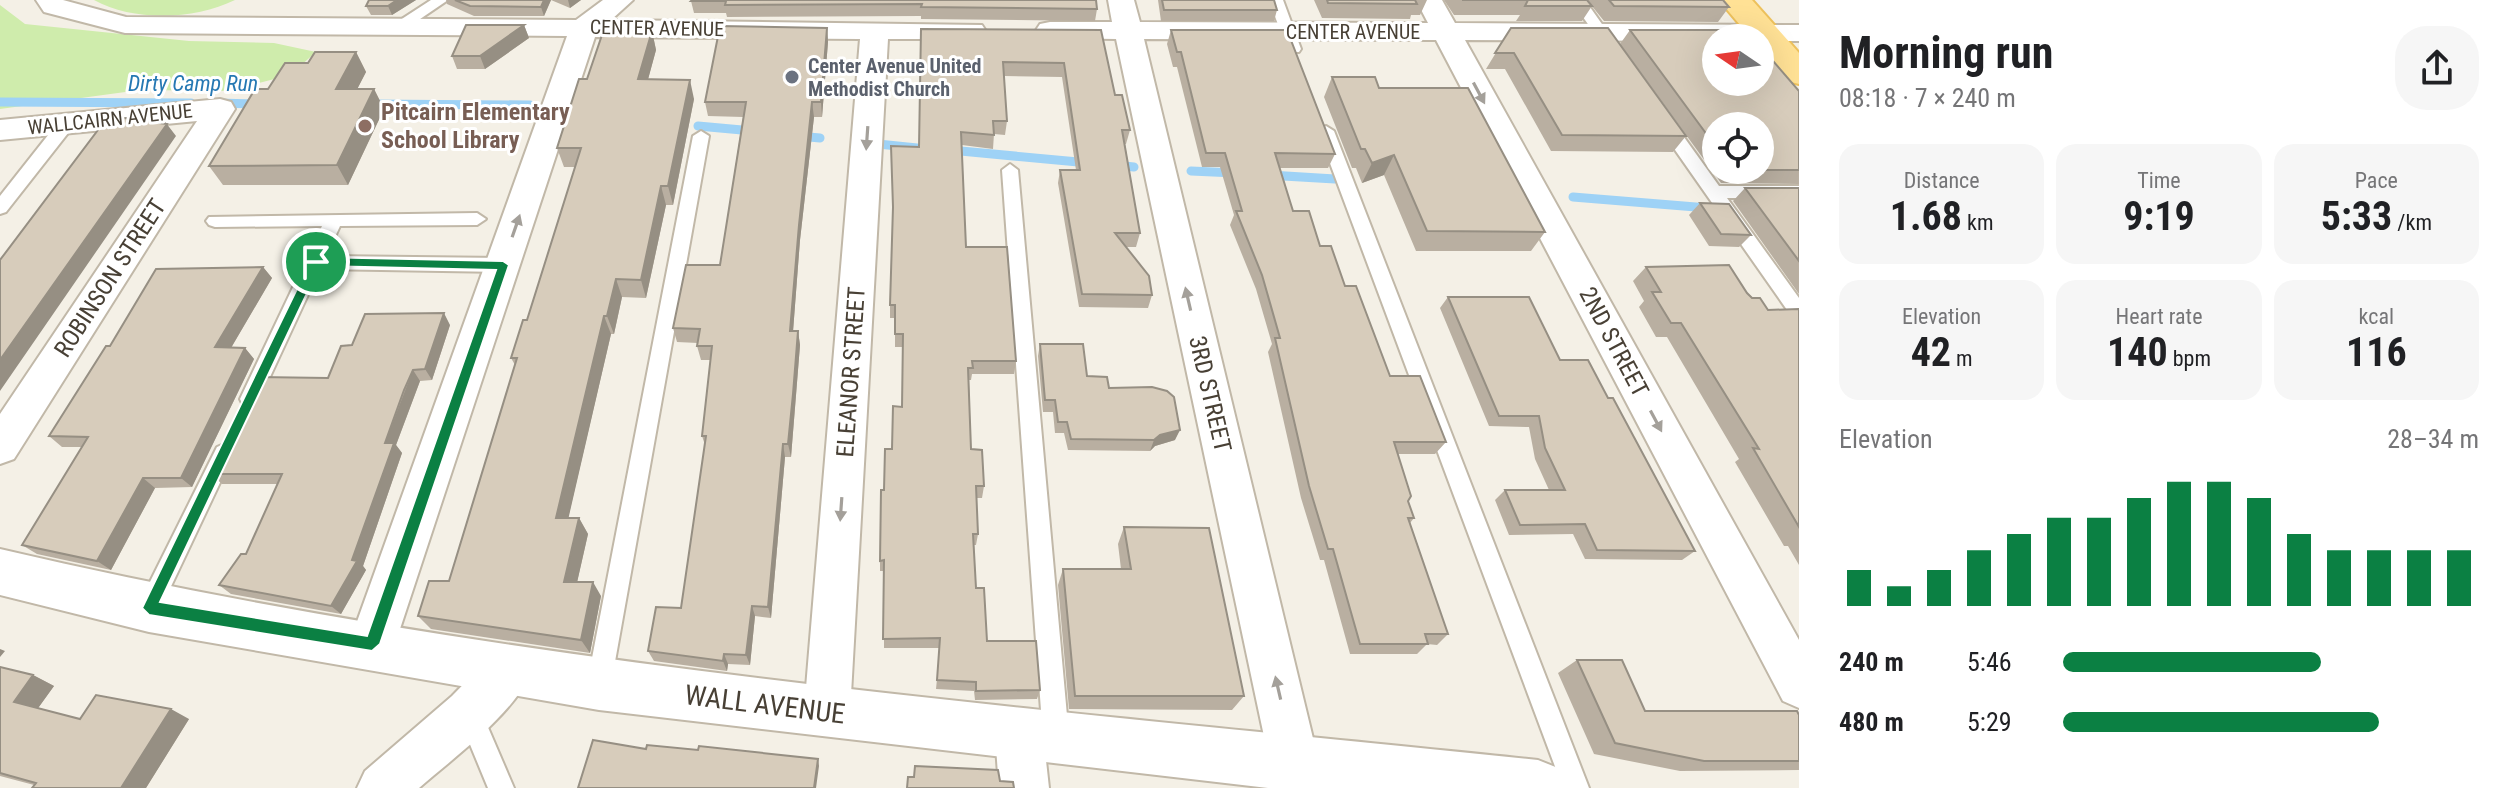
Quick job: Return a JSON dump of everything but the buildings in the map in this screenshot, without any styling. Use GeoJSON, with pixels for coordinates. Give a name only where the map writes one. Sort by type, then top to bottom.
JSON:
{"type":"FeatureCollection","features":[{"type":"Feature","properties":{"kind":"main road"},"geometry":{"type":"LineString","coordinates":[[1735,0],[1755,24]]}},
{"type":"Feature","properties":{"kind":"main road"},"geometry":{"type":"LineString","coordinates":[[1774,46],[1799,74]]}},
{"type":"Feature","properties":{"kind":"street","name":"CENTER AVENUE"},"geometry":{"type":"LineString","coordinates":[[49,0],[54,6],[125,25],[874,32],[999,30]]}},
{"type":"Feature","properties":{"kind":"street"},"geometry":{"type":"LineString","coordinates":[[211,27],[258,0]]}},
{"type":"Feature","properties":{"kind":"street"},"geometry":{"type":"LineString","coordinates":[[372,644],[584,27],[620,0]]}},
{"type":"Feature","properties":{"kind":"street","name":"2ND STREET"},"geometry":{"type":"LineString","coordinates":[[1429,0],[1799,685]]}},
{"type":"Feature","properties":{"kind":"street","name":"CENTER AVENUE"},"geometry":{"type":"LineString","coordinates":[[1031,30],[1123,15],[1288,31],[1702,33]]}},
{"type":"Feature","properties":{"kind":"street","name":"3RD STREET"},"geometry":{"type":"LineString","coordinates":[[1123,15],[1298,776]]}},
{"type":"Feature","properties":{"kind":"street","name":"ELEANOR STREET"},"geometry":{"type":"LineString","coordinates":[[827,712],[874,32]]}},
{"type":"Feature","properties":{"kind":"street","name":"CENTER AVENUE"},"geometry":{"type":"LineString","coordinates":[[1774,33],[1799,33]]}},
{"type":"Feature","properties":{"kind":"street","name":"WALLCAIRN AVENUE"},"geometry":{"type":"LineString","coordinates":[[0,130],[220,109]]}},
{"type":"Feature","properties":{"kind":"street","name":"ROBINSON STREET"},"geometry":{"type":"LineString","coordinates":[[0,447],[220,109]]}},
{"type":"Feature","properties":{"kind":"street","name":"WALL AVENUE"},"geometry":{"type":"LineString","coordinates":[[0,572],[149,608],[599,684],[1038,736],[1298,776],[1538,788]]}},
{"type":"Feature","properties":{"kind":"street"},"geometry":{"type":"LineString","coordinates":[[382,788],[469,713],[511,668]]}},
{"type":"Feature","properties":{"kind":"street"},"geometry":{"type":"LineString","coordinates":[[1024,788],[1038,736]]}},
{"type":"Feature","properties":{"kind":"lane"},"geometry":{"type":"LineString","coordinates":[[396,29],[441,0]]}},
{"type":"Feature","properties":{"kind":"lane"},"geometry":{"type":"LineString","coordinates":[[1276,0],[1299,61]]}},
{"type":"Feature","properties":{"kind":"lane"},"geometry":{"type":"LineString","coordinates":[[1578,0],[1618,57]]}},
{"type":"Feature","properties":{"kind":"lane"},"geometry":{"type":"LineString","coordinates":[[1316,105],[1576,788]]}},
{"type":"Feature","properties":{"kind":"lane"},"geometry":{"type":"LineString","coordinates":[[1653,106],[1799,312]]}},
{"type":"Feature","properties":{"kind":"lane"},"geometry":{"type":"LineString","coordinates":[[0,208],[66,124]]}},
{"type":"Feature","properties":{"kind":"lane"},"geometry":{"type":"LineString","coordinates":[[599,684],[701,136]]}},
{"type":"Feature","properties":{"kind":"lane"},"geometry":{"type":"LineString","coordinates":[[1010,170],[1038,736]]}},
{"type":"Feature","properties":{"kind":"lane"},"geometry":{"type":"LineString","coordinates":[[1714,192],[1799,192]]}},
{"type":"Feature","properties":{"kind":"lane"},"geometry":{"type":"LineString","coordinates":[[215,221],[477,219]]}},
{"type":"Feature","properties":{"kind":"lane"},"geometry":{"type":"LineString","coordinates":[[149,608],[334,220]]}},
{"type":"Feature","properties":{"kind":"lane"},"geometry":{"type":"LineString","coordinates":[[316,262],[503,265]]}},
{"type":"Feature","properties":{"kind":"lane"},"geometry":{"type":"LineString","coordinates":[[469,713],[501,788]]}},
{"type":"Feature","properties":{"kind":"green space"},"geometry":{"type":"Polygon","coordinates":[[[94,0],[235,0],[201,12],[164,16],[127,12],[94,0]]]}},
{"type":"Feature","properties":{"kind":"green space"},"geometry":{"type":"Polygon","coordinates":[[[0,5],[25,24],[189,41],[274,43],[316,52],[290,75],[228,91],[140,90],[0,109],[0,5]]]}},
{"type":"Feature","properties":{"kind":"waterway","name":"Dirty Camp Run"},"geometry":{"type":"LineString","coordinates":[[0,102],[191,103]]}},
{"type":"Feature","properties":{"kind":"waterway","name":"Dirty Camp Run"},"geometry":{"type":"LineString","coordinates":[[217,103],[259,104]]}},
{"type":"Feature","properties":{"kind":"waterway","name":"Dirty Camp Run"},"geometry":{"type":"LineString","coordinates":[[369,104],[530,105]]}},
{"type":"Feature","properties":{"kind":"waterway","name":"Dirty Camp Run"},"geometry":{"type":"LineString","coordinates":[[698,126],[753,131]]}},
{"type":"Feature","properties":{"kind":"waterway","name":"Dirty Camp Run"},"geometry":{"type":"LineString","coordinates":[[798,136],[820,138]]}},
{"type":"Feature","properties":{"kind":"waterway","name":"Dirty Camp Run"},"geometry":{"type":"LineString","coordinates":[[878,144],[917,148]]}},
{"type":"Feature","properties":{"kind":"waterway","name":"Dirty Camp Run"},"geometry":{"type":"LineString","coordinates":[[950,150],[1089,163]]}},
{"type":"Feature","properties":{"kind":"waterway","name":"Dirty Camp Run"},"geometry":{"type":"LineString","coordinates":[[1114,165],[1134,167]]}},
{"type":"Feature","properties":{"kind":"waterway","name":"Dirty Camp Run"},"geometry":{"type":"LineString","coordinates":[[1191,171],[1235,173]]}},
{"type":"Feature","properties":{"kind":"waterway","name":"Dirty Camp Run"},"geometry":{"type":"LineString","coordinates":[[1268,175],[1335,179]]}},
{"type":"Feature","properties":{"kind":"waterway","name":"Dirty Camp Run"},"geometry":{"type":"LineString","coordinates":[[1573,197],[1708,208]]}},
{"type":"Feature","properties":{"kind":"place","name":"Center Avenue United Methodist Church"},"geometry":{"type":"Point","coordinates":[792,77]}},
{"type":"Feature","properties":{"kind":"place","name":"Pitcairn Elementary School Library"},"geometry":{"type":"Point","coordinates":[365,126]}},
{"type":"Feature","properties":{"kind":"route"},"geometry":{"type":"LineString","coordinates":[[316,262],[503,265],[372,644],[149,608],[316,262]]}}]}
